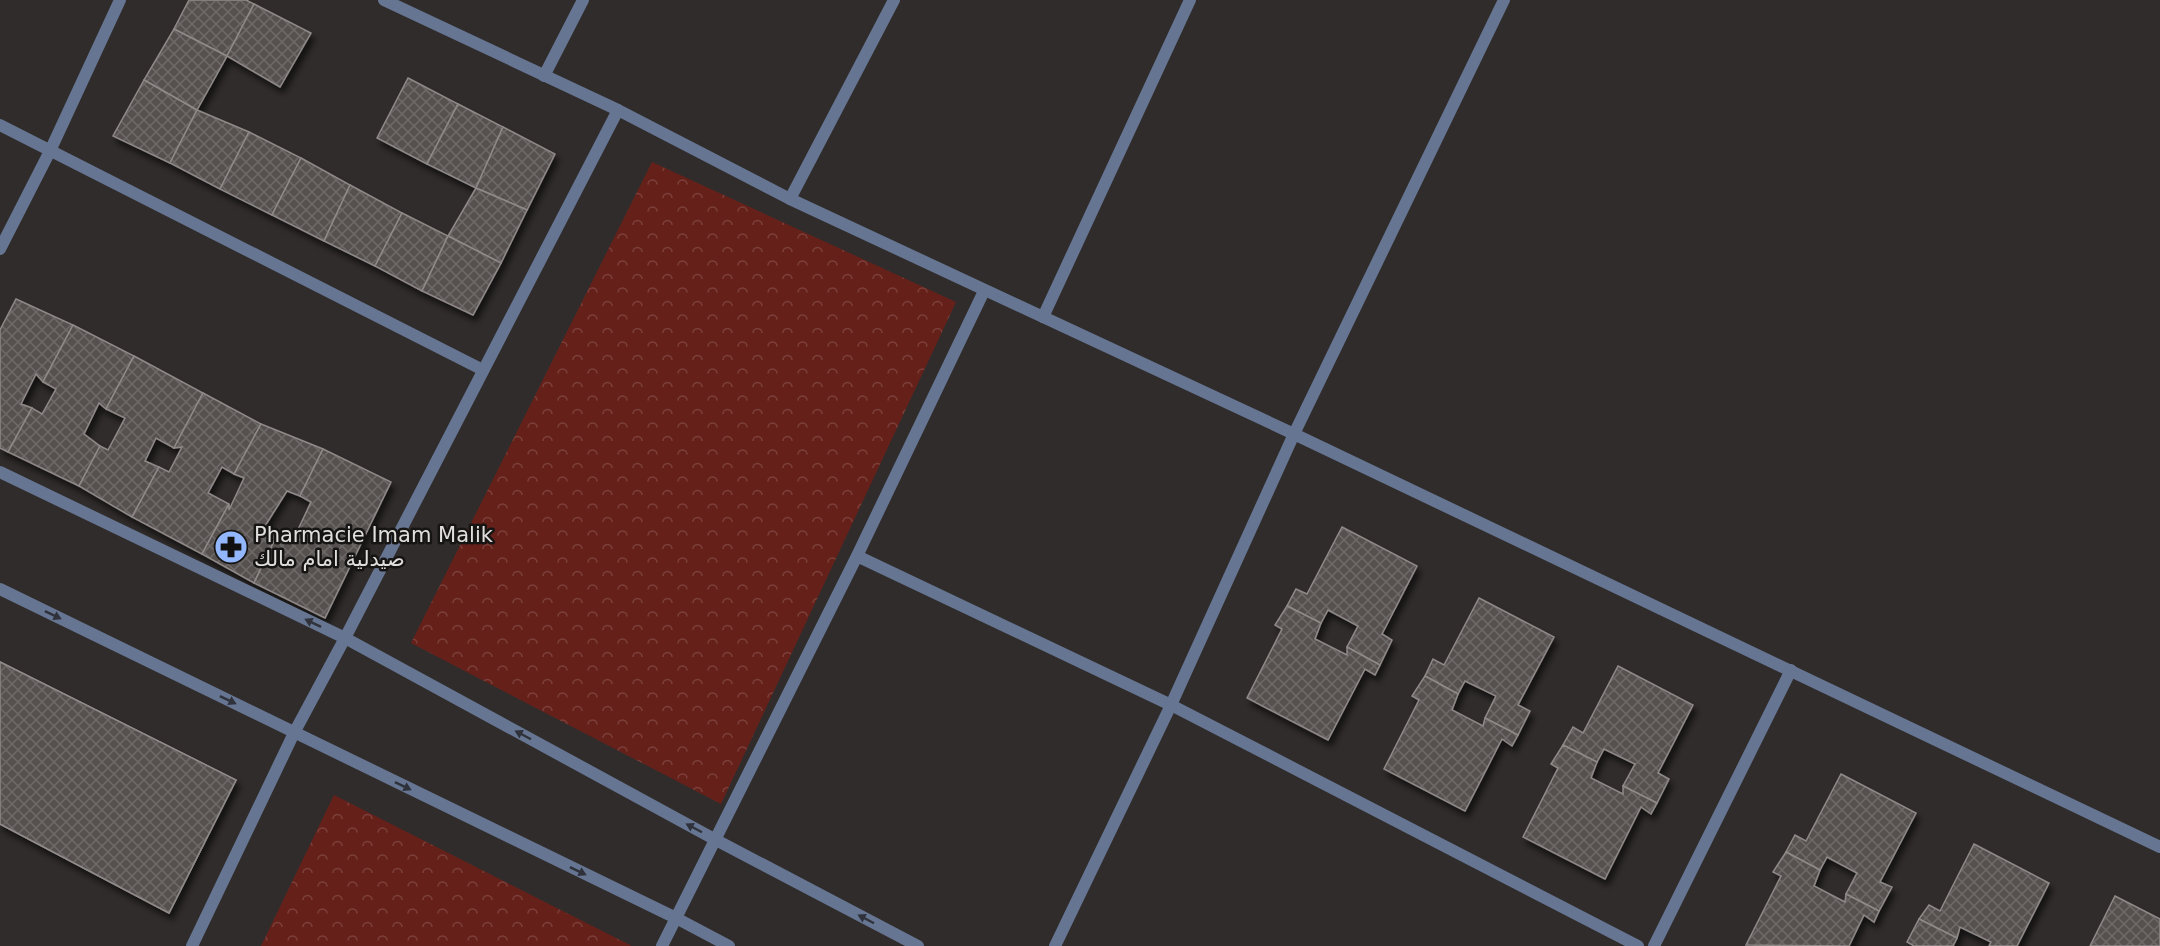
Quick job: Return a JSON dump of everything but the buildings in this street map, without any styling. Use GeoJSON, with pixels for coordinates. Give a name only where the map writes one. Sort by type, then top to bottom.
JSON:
{"type":"FeatureCollection","features":[{"type":"Feature","properties":{"kind":"street"},"geometry":{"type":"LineString","coordinates":[[0,249],[50,151],[120,0]]}},
{"type":"Feature","properties":{"kind":"street"},"geometry":{"type":"LineString","coordinates":[[384,0],[618,110],[790,199],[1294,434],[2160,847]]}},
{"type":"Feature","properties":{"kind":"street"},"geometry":{"type":"LineString","coordinates":[[544,76],[583,0]]}},
{"type":"Feature","properties":{"kind":"street"},"geometry":{"type":"LineString","coordinates":[[790,199],[894,0]]}},
{"type":"Feature","properties":{"kind":"street"},"geometry":{"type":"LineString","coordinates":[[1043,317],[1190,0]]}},
{"type":"Feature","properties":{"kind":"street"},"geometry":{"type":"LineString","coordinates":[[1054,946],[1171,705],[1294,434],[1504,0]]}},
{"type":"Feature","properties":{"kind":"street"},"geometry":{"type":"LineString","coordinates":[[192,946],[294,733],[618,110]]}},
{"type":"Feature","properties":{"kind":"street"},"geometry":{"type":"LineString","coordinates":[[0,125],[483,370]]}},
{"type":"Feature","properties":{"kind":"street"},"geometry":{"type":"LineString","coordinates":[[662,946],[857,556],[984,291]]}},
{"type":"Feature","properties":{"kind":"street"},"geometry":{"type":"LineString","coordinates":[[0,472],[345,638],[918,946]]}},
{"type":"Feature","properties":{"kind":"street"},"geometry":{"type":"LineString","coordinates":[[857,556],[1171,705],[1638,946]]}},
{"type":"Feature","properties":{"kind":"street"},"geometry":{"type":"LineString","coordinates":[[0,589],[676,918],[729,946]]}},
{"type":"Feature","properties":{"kind":"street"},"geometry":{"type":"LineString","coordinates":[[1654,946],[1791,670]]}},
{"type":"Feature","properties":{"kind":"green space"},"geometry":{"type":"Polygon","coordinates":[[[652,162],[956,302],[721,804],[411,643],[652,162]]]}},
{"type":"Feature","properties":{"kind":"green space"},"geometry":{"type":"Polygon","coordinates":[[[334,795],[632,946],[261,946],[334,795]]]}},
{"type":"Feature","properties":{"kind":"place","name":"Pharmacie Imam Malik صيدلية امام مالك"},"geometry":{"type":"Point","coordinates":[231,547]}}]}
